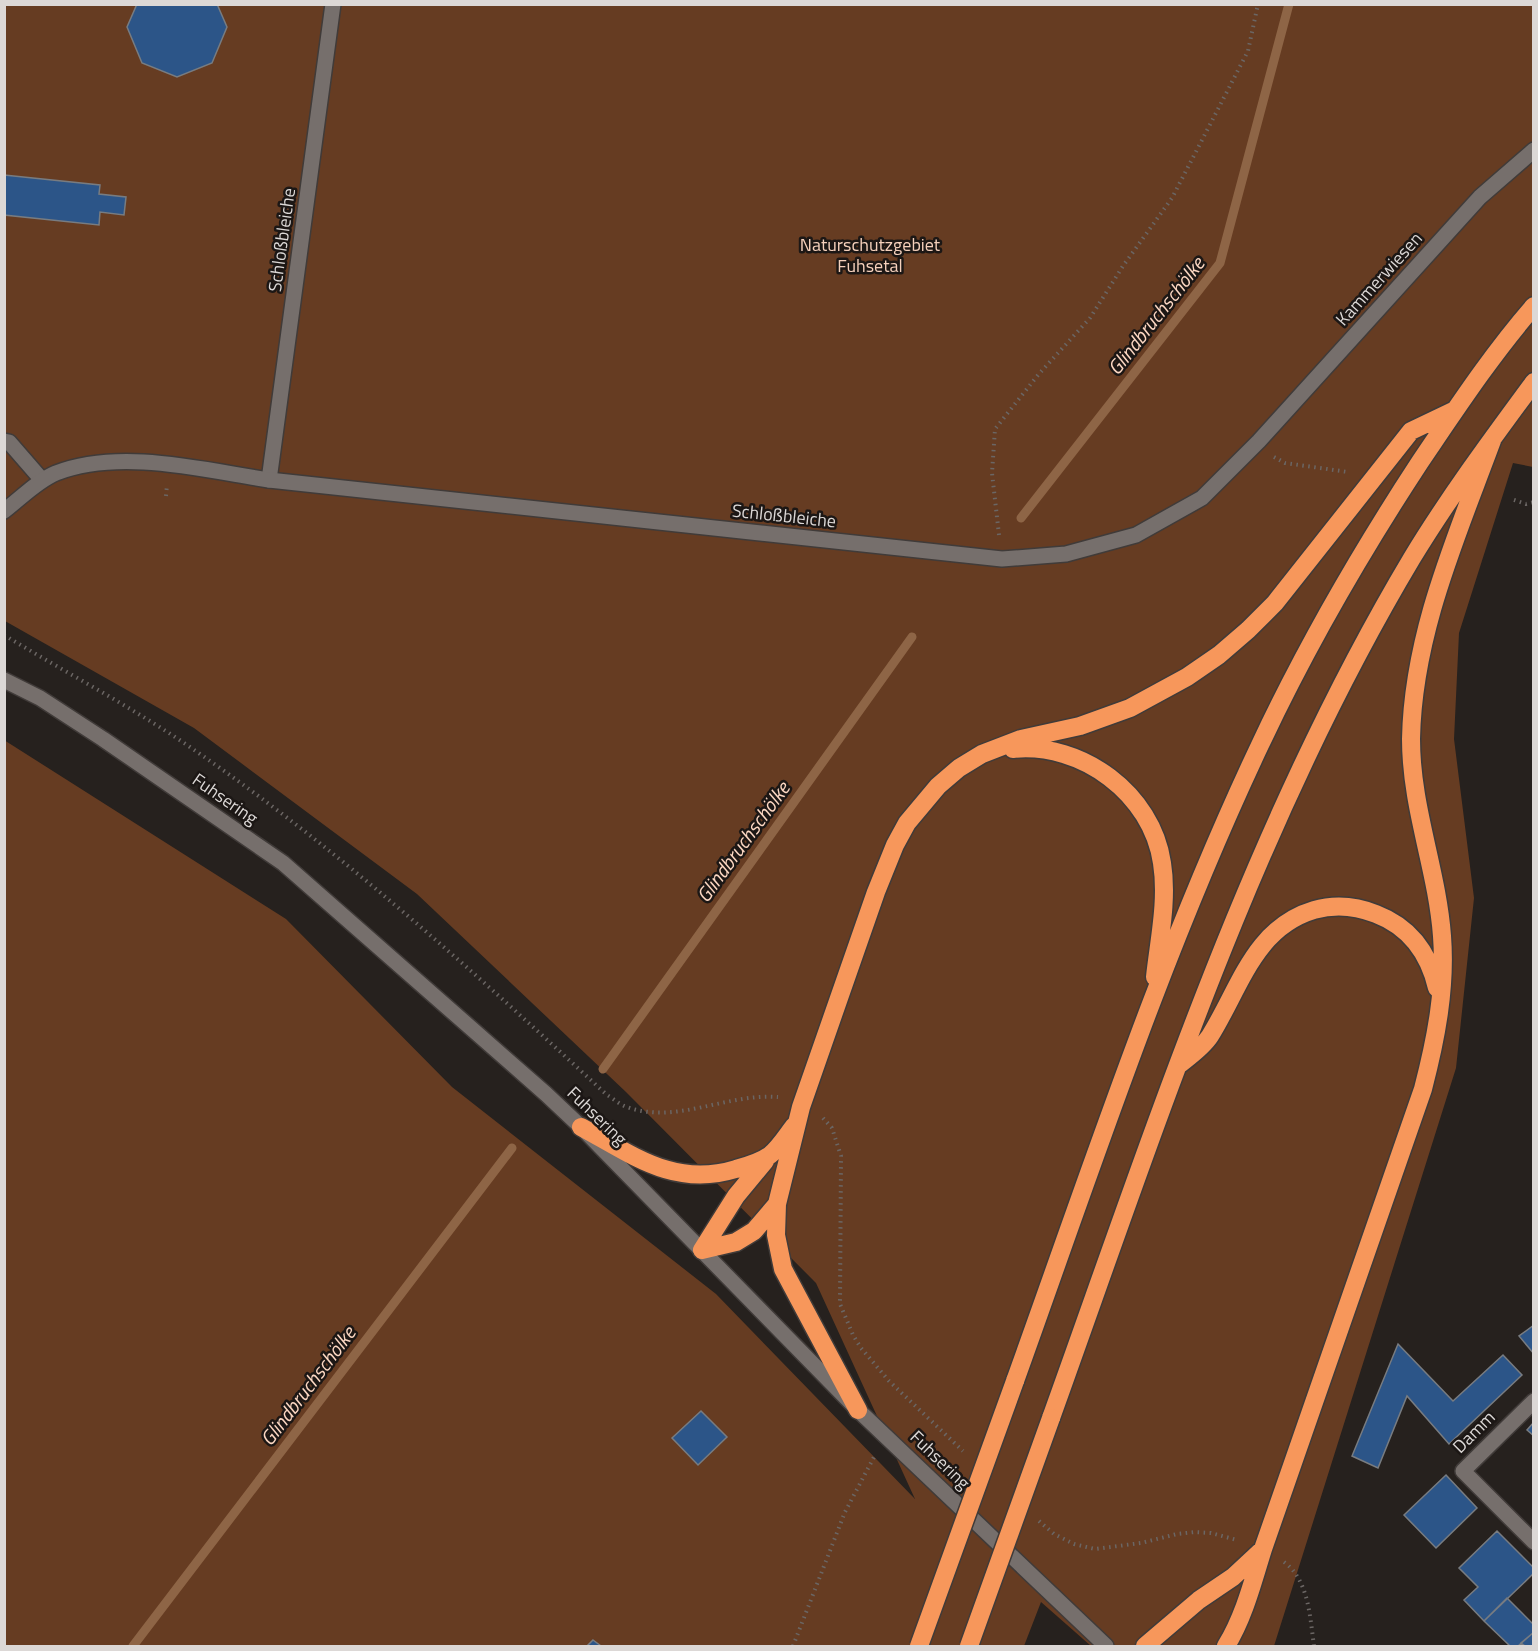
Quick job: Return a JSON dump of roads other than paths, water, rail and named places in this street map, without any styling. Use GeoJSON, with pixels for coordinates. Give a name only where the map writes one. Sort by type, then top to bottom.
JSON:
{"type":"FeatureCollection","features":[{"type":"Feature","properties":{"kind":"highway"},"geometry":{"type":"LineString","coordinates":[[919,1647],[1152,1000],[1221,831],[1260,745],[1313,640],[1379,524],[1455,410],[1533,306]]}},
{"type":"Feature","properties":{"kind":"highway"},"geometry":{"type":"LineString","coordinates":[[969,1647],[1177,1068],[1245,896],[1305,759],[1353,664],[1413,556],[1533,382]]}},
{"type":"Feature","properties":{"kind":"highway"},"geometry":{"type":"LineString","coordinates":[[858,1410],[783,1269],[776,1235],[777,1204],[797,1123],[869,913],[895,845],[907,823],[938,786],[959,768],[982,754],[1021,739],[1080,726],[1130,708],[1187,677],[1219,655],[1275,603],[1411,431],[1455,410]]}},
{"type":"Feature","properties":{"kind":"highway"},"geometry":{"type":"LineString","coordinates":[[1226,1647],[1249,1595],[1423,1089],[1434,1047],[1443,964],[1442,935],[1417,810],[1411,741],[1413,706],[1426,624],[1493,438]]}},
{"type":"Feature","properties":{"kind":"highway"},"geometry":{"type":"LineString","coordinates":[[982,754],[1025,748],[1068,755],[1088,763],[1109,777],[1128,794],[1143,814],[1155,837],[1162,861],[1164,886],[1152,1000]]}},
{"type":"Feature","properties":{"kind":"highway"},"geometry":{"type":"LineString","coordinates":[[1177,1068],[1208,1038],[1255,954],[1268,937],[1285,923],[1304,913],[1325,907],[1346,906],[1368,910],[1388,918],[1406,931],[1420,947],[1431,966],[1437,987],[1439,1009]]}},
{"type":"Feature","properties":{"kind":"highway"},"geometry":{"type":"LineString","coordinates":[[702,1250],[736,1196],[797,1123]]}},
{"type":"Feature","properties":{"kind":"highway"},"geometry":{"type":"LineString","coordinates":[[581,1127],[658,1168],[680,1174],[703,1175],[727,1172],[770,1155]]}},
{"type":"Feature","properties":{"kind":"highway"},"geometry":{"type":"LineString","coordinates":[[702,1250],[736,1242],[754,1231],[777,1204]]}},
{"type":"Feature","properties":{"kind":"highway"},"geometry":{"type":"LineString","coordinates":[[1145,1647],[1165,1627],[1233,1577],[1263,1549]]}},
{"type":"Feature","properties":{"kind":"street","name":"Schloßbleiche"},"geometry":{"type":"LineString","coordinates":[[269,480],[333,4]]}},
{"type":"Feature","properties":{"kind":"street","name":"Kammerwiesen"},"geometry":{"type":"LineString","coordinates":[[1259,441],[1480,197],[1533,150]]}},
{"type":"Feature","properties":{"kind":"street"},"geometry":{"type":"LineString","coordinates":[[4,441],[9,442],[42,480]]}},
{"type":"Feature","properties":{"kind":"street","name":"Schloßbleiche"},"geometry":{"type":"LineString","coordinates":[[4,511],[42,480],[55,473],[81,465],[126,462],[170,465],[269,480],[1002,559],[1066,554],[1136,535],[1202,498],[1259,441]]}},
{"type":"Feature","properties":{"kind":"street","name":"Fuhsering"},"geometry":{"type":"LineString","coordinates":[[4,680],[40,698],[103,739],[283,863],[581,1127],[858,1410],[1106,1647]]}},
{"type":"Feature","properties":{"kind":"street","name":"Damm"},"geometry":{"type":"LineString","coordinates":[[1533,1401],[1463,1471],[1533,1542]]}},
{"type":"Feature","properties":{"kind":"waterway","name":"Glindbruchschölke"},"geometry":{"type":"LineString","coordinates":[[1021,518],[1220,263],[1289,4]]}},
{"type":"Feature","properties":{"kind":"waterway","name":"Glindbruchschölke"},"geometry":{"type":"LineString","coordinates":[[603,1069],[912,637]]}},
{"type":"Feature","properties":{"kind":"waterway","name":"Glindbruchschölke"},"geometry":{"type":"LineString","coordinates":[[133,1646],[512,1148]]}},
{"type":"Feature","properties":{"kind":"park label","name":"Naturschutzgebiet Fuhsetal"},"geometry":{"type":"Point","coordinates":[870,255]}}]}
